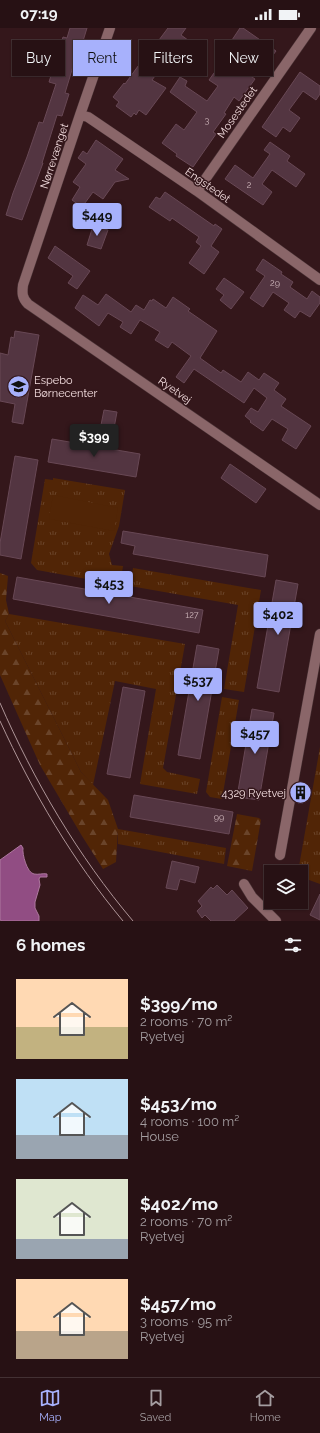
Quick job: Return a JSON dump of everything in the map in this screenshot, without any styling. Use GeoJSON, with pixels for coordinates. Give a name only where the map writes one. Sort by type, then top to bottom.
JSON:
{"type":"FeatureCollection","features":[{"type":"Feature","properties":{"kind":"street","name":"Nørrevænget"},"geometry":{"type":"LineString","coordinates":[[22,291],[110,28]]}},
{"type":"Feature","properties":{"kind":"street","name":"Mosestedet"},"geometry":{"type":"LineString","coordinates":[[197,191],[311,28]]}},
{"type":"Feature","properties":{"kind":"street","name":"Engstedet"},"geometry":{"type":"LineString","coordinates":[[80,115],[88,117],[197,191],[320,280]]}},
{"type":"Feature","properties":{"kind":"street","name":"Ryetvej"},"geometry":{"type":"LineString","coordinates":[[22,291],[24,299],[28,304],[320,505]]}},
{"type":"Feature","properties":{"kind":"street"},"geometry":{"type":"LineString","coordinates":[[280,855],[320,634]]}},
{"type":"Feature","properties":{"kind":"street"},"geometry":{"type":"LineString","coordinates":[[244,884],[252,896],[276,921]]}},
{"type":"Feature","properties":{"kind":"green space"},"geometry":{"type":"Polygon","coordinates":[[[53,478],[125,490],[119,526],[109,554],[112,565],[123,566],[120,585],[37,570],[31,563],[45,479],[53,480],[53,478]]]}},
{"type":"Feature","properties":{"kind":"green space"},"geometry":{"type":"Polygon","coordinates":[[[53,495],[118,508],[114,531],[49,519],[53,495]]]}},
{"type":"Feature","properties":{"kind":"green space"},"geometry":{"type":"Polygon","coordinates":[[[133,568],[261,590],[244,692],[224,689],[238,605],[130,586],[133,568]]]}},
{"type":"Feature","properties":{"kind":"green space"},"geometry":{"type":"Polygon","coordinates":[[[0,573],[8,576],[6,600],[9,614],[5,621],[81,772],[108,800],[118,829],[116,862],[103,869],[40,765],[0,675],[0,573]]]}},
{"type":"Feature","properties":{"kind":"green space"},"geometry":{"type":"Polygon","coordinates":[[[9,614],[185,644],[163,768],[167,772],[200,779],[197,794],[140,784],[156,689],[115,681],[93,785],[81,772],[5,621],[9,614]]]}},
{"type":"Feature","properties":{"kind":"green space"},"geometry":{"type":"Polygon","coordinates":[[[222,697],[239,700],[222,799],[210,797],[206,792],[222,697]]]}},
{"type":"Feature","properties":{"kind":"green space"},"geometry":{"type":"Polygon","coordinates":[[[320,747],[320,884],[308,880],[308,865],[299,865],[320,747]]]}},
{"type":"Feature","properties":{"kind":"green space"},"geometry":{"type":"Polygon","coordinates":[[[237,814],[259,818],[261,820],[252,871],[227,866],[237,814]]]}},
{"type":"Feature","properties":{"kind":"green space"},"geometry":{"type":"Polygon","coordinates":[[[118,829],[226,848],[224,864],[118,844],[118,829]]]}},
{"type":"Feature","properties":{"kind":"shaded area"},"geometry":{"type":"Polygon","coordinates":[[[21,845],[26,863],[31,873],[47,874],[47,877],[40,877],[39,879],[40,885],[35,902],[35,908],[39,916],[39,921],[2,921],[0,920],[0,860],[21,845]]]}},
{"type":"Feature","properties":{"kind":"building"},"geometry":{"type":"Polygon","coordinates":[[[70,28],[87,28],[83,40],[73,40],[73,66],[65,93],[69,94],[62,116],[57,115],[43,163],[22,220],[6,215],[39,122],[43,123],[56,84],[49,82],[51,76],[65,76],[65,40],[62,40],[63,37],[67,38],[70,28]]]}},
{"type":"Feature","properties":{"kind":"building"},"geometry":{"type":"Polygon","coordinates":[[[168,28],[186,28],[181,35],[188,40],[159,40],[168,28]]]}},
{"type":"Feature","properties":{"kind":"building"},"geometry":{"type":"Polygon","coordinates":[[[240,28],[243,28],[260,40],[232,40],[240,28]]]}},
{"type":"Feature","properties":{"kind":"building"},"geometry":{"type":"Polygon","coordinates":[[[139,65],[139,76],[155,76],[152,80],[166,88],[146,115],[139,110],[136,115],[134,113],[131,117],[116,106],[119,102],[113,97],[139,65]]]}},
{"type":"Feature","properties":{"kind":"building"},"geometry":{"type":"Polygon","coordinates":[[[215,72],[215,76],[250,76],[255,79],[239,101],[234,97],[224,113],[226,114],[213,132],[216,134],[193,167],[176,156],[177,154],[162,143],[176,124],[184,130],[197,112],[170,92],[180,77],[187,81],[185,86],[207,101],[218,86],[209,80],[215,72]]]}},
{"type":"Feature","properties":{"kind":"building"},"geometry":{"type":"Polygon","coordinates":[[[300,72],[320,86],[320,94],[316,100],[303,91],[289,110],[300,118],[290,132],[283,127],[276,137],[262,127],[300,72]]]}},
{"type":"Feature","properties":{"kind":"building"},"geometry":{"type":"Polygon","coordinates":[[[96,140],[123,159],[115,170],[129,179],[115,182],[103,199],[93,192],[82,207],[72,200],[80,187],[73,182],[86,164],[78,158],[83,151],[87,154],[96,140]]]}},
{"type":"Feature","properties":{"kind":"building"},"geometry":{"type":"Polygon","coordinates":[[[270,142],[290,156],[287,161],[305,174],[296,187],[272,170],[262,184],[272,192],[263,205],[225,179],[235,165],[253,178],[270,154],[264,150],[270,142]]]}},
{"type":"Feature","properties":{"kind":"building"},"geometry":{"type":"Polygon","coordinates":[[[165,192],[214,226],[215,224],[222,229],[211,246],[219,252],[204,274],[189,263],[201,246],[196,242],[199,237],[172,218],[170,221],[149,207],[156,197],[160,199],[165,192]]]}},
{"type":"Feature","properties":{"kind":"building"},"geometry":{"type":"Polygon","coordinates":[[[93,226],[108,230],[101,249],[87,245],[93,226]]]}},
{"type":"Feature","properties":{"kind":"building"},"geometry":{"type":"Polygon","coordinates":[[[55,246],[90,271],[77,289],[68,283],[73,276],[48,258],[55,246]]]}},
{"type":"Feature","properties":{"kind":"building"},"geometry":{"type":"Polygon","coordinates":[[[263,259],[282,272],[281,274],[293,282],[290,287],[307,299],[312,291],[320,297],[320,303],[310,317],[300,311],[295,318],[284,310],[289,303],[273,292],[263,307],[250,298],[265,276],[256,270],[263,259]]]}},
{"type":"Feature","properties":{"kind":"building"},"geometry":{"type":"Polygon","coordinates":[[[224,278],[244,292],[231,309],[220,300],[224,295],[216,289],[224,278]]]}},
{"type":"Feature","properties":{"kind":"building"},"geometry":{"type":"Polygon","coordinates":[[[106,294],[131,312],[136,305],[144,310],[150,300],[152,301],[153,299],[166,308],[173,297],[190,309],[188,311],[217,331],[200,358],[221,373],[223,370],[241,382],[248,372],[259,380],[264,373],[279,383],[274,390],[286,399],[281,406],[311,426],[296,449],[282,440],[288,429],[272,419],[263,431],[250,422],[251,421],[245,416],[251,408],[258,412],[267,398],[254,388],[244,403],[194,369],[184,383],[176,377],[191,356],[172,342],[168,348],[155,340],[160,332],[140,320],[131,334],[120,327],[123,322],[108,313],[99,326],[75,308],[83,295],[98,305],[106,294]]]}},
{"type":"Feature","properties":{"kind":"building"},"geometry":{"type":"Polygon","coordinates":[[[15,331],[39,335],[23,424],[12,422],[15,404],[0,401],[0,353],[8,355],[11,337],[14,338],[15,331]]]}},
{"type":"Feature","properties":{"kind":"building"},"geometry":{"type":"Polygon","coordinates":[[[104,410],[117,412],[114,428],[101,425],[104,410]]]}},
{"type":"Feature","properties":{"kind":"building"},"geometry":{"type":"Polygon","coordinates":[[[52,439],[140,454],[136,477],[48,462],[52,439]]]}},
{"type":"Feature","properties":{"kind":"building"},"geometry":{"type":"Polygon","coordinates":[[[15,456],[38,460],[21,559],[0,555],[0,543],[15,456]]]}},
{"type":"Feature","properties":{"kind":"building"},"geometry":{"type":"Polygon","coordinates":[[[230,464],[266,489],[256,503],[221,478],[230,464]]]}},
{"type":"Feature","properties":{"kind":"building"},"geometry":{"type":"Polygon","coordinates":[[[123,531],[268,555],[265,577],[133,554],[135,546],[121,543],[123,531]]]}},
{"type":"Feature","properties":{"kind":"building"},"geometry":{"type":"Polygon","coordinates":[[[17,577],[203,610],[199,633],[13,599],[17,577]]]}},
{"type":"Feature","properties":{"kind":"building"},"geometry":{"type":"Polygon","coordinates":[[[276,580],[298,584],[279,692],[257,688],[276,580]]]}},
{"type":"Feature","properties":{"kind":"building"},"geometry":{"type":"Polygon","coordinates":[[[197,645],[219,649],[200,759],[178,755],[197,645]]]}},
{"type":"Feature","properties":{"kind":"building"},"geometry":{"type":"Polygon","coordinates":[[[123,687],[145,691],[130,778],[107,774],[123,687]]]}},
{"type":"Feature","properties":{"kind":"building"},"geometry":{"type":"Polygon","coordinates":[[[252,709],[274,713],[259,800],[237,797],[252,709]]]}},
{"type":"Feature","properties":{"kind":"building"},"geometry":{"type":"Polygon","coordinates":[[[134,795],[233,812],[229,834],[130,817],[134,795]]]}},
{"type":"Feature","properties":{"kind":"building"},"geometry":{"type":"Polygon","coordinates":[[[172,861],[199,867],[195,883],[180,879],[177,890],[166,888],[172,861]]]}},
{"type":"Feature","properties":{"kind":"building"},"geometry":{"type":"Polygon","coordinates":[[[217,885],[227,895],[232,890],[248,908],[234,921],[211,921],[205,915],[202,918],[197,911],[202,906],[198,901],[211,887],[213,889],[217,885]]]}},
{"type":"Feature","properties":{"kind":"building"},"geometry":{"type":"Polygon","coordinates":[[[320,894],[320,920],[310,915],[320,894]]]}},
{"type":"Feature","properties":{"kind":"tram line"},"geometry":{"type":"LineString","coordinates":[[0,703],[27,761],[59,817],[94,870],[133,921]]}},
{"type":"Feature","properties":{"kind":"tram line"},"geometry":{"type":"LineString","coordinates":[[0,721],[26,774],[55,826],[87,875],[123,921]]}},
{"type":"Feature","properties":{"kind":"place","name":"Espebo Børnecenter"},"geometry":{"type":"Point","coordinates":[18,386]}},
{"type":"Feature","properties":{"kind":"place","name":"4329 Ryetvej"},"geometry":{"type":"Point","coordinates":[301,793]}}]}
